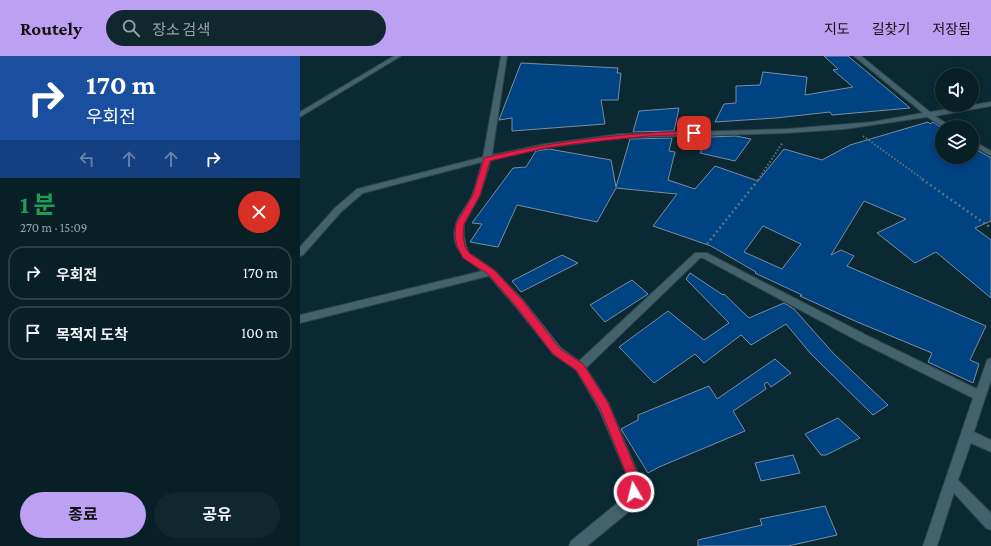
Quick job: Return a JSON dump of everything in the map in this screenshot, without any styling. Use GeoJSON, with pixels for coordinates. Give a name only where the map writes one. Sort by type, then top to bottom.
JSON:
{"type":"FeatureCollection","features":[{"type":"Feature","properties":{"kind":"street"},"geometry":{"type":"LineString","coordinates":[[300,115],[398,56]]}},
{"type":"Feature","properties":{"kind":"street"},"geometry":{"type":"LineString","coordinates":[[504,56],[487,159],[476,195],[460,224],[459,236],[461,246],[466,255],[491,272],[519,303],[557,351],[580,367],[604,406],[636,483],[632,500],[576,546]]}},
{"type":"Feature","properties":{"kind":"street"},"geometry":{"type":"LineString","coordinates":[[857,56],[937,120]]}},
{"type":"Feature","properties":{"kind":"street"},"geometry":{"type":"LineString","coordinates":[[300,253],[338,210],[360,191],[545,146],[620,136],[648,134],[787,131],[853,126],[991,104]]}},
{"type":"Feature","properties":{"kind":"street"},"geometry":{"type":"LineString","coordinates":[[979,146],[991,154]]}},
{"type":"Feature","properties":{"kind":"street"},"geometry":{"type":"LineString","coordinates":[[580,367],[698,255],[704,255],[808,308],[864,339],[980,396]]}},
{"type":"Feature","properties":{"kind":"street"},"geometry":{"type":"LineString","coordinates":[[300,318],[491,272]]}},
{"type":"Feature","properties":{"kind":"street"},"geometry":{"type":"LineString","coordinates":[[930,546],[991,363]]}},
{"type":"Feature","properties":{"kind":"street"},"geometry":{"type":"LineString","coordinates":[[967,435],[991,446]]}},
{"type":"Feature","properties":{"kind":"street"},"geometry":{"type":"LineString","coordinates":[[952,482],[991,523]]}},
{"type":"Feature","properties":{"kind":"path"},"geometry":{"type":"LineString","coordinates":[[853,126],[864,138],[991,228]]}},
{"type":"Feature","properties":{"kind":"path"},"geometry":{"type":"LineString","coordinates":[[698,255],[773,159],[786,136],[787,131]]}},
{"type":"Feature","properties":{"kind":"building"},"geometry":{"type":"Polygon","coordinates":[[[824,56],[848,56],[910,108],[832,115],[830,112],[776,118],[715,122],[724,104],[736,103],[736,86],[760,85],[763,72],[807,77],[805,95],[853,87],[833,70],[838,69],[824,56]]]}},
{"type":"Feature","properties":{"kind":"building"},"geometry":{"type":"Polygon","coordinates":[[[521,63],[618,68],[617,73],[621,73],[618,100],[601,100],[605,124],[512,131],[512,118],[499,120],[521,63]]]}},
{"type":"Feature","properties":{"kind":"building"},"geometry":{"type":"Polygon","coordinates":[[[679,108],[674,131],[633,132],[639,111],[679,108]]]}},
{"type":"Feature","properties":{"kind":"building"},"geometry":{"type":"Polygon","coordinates":[[[928,122],[930,124],[933,122],[935,123],[935,164],[979,164],[979,151],[991,158],[991,221],[975,228],[991,240],[991,298],[936,252],[915,263],[877,233],[906,219],[864,201],[831,255],[841,250],[854,256],[847,266],[986,326],[970,360],[979,364],[973,383],[928,362],[932,353],[800,296],[802,295],[755,273],[756,272],[711,246],[653,226],[677,194],[616,188],[597,222],[517,205],[498,247],[470,242],[482,224],[472,223],[513,168],[526,167],[536,151],[549,149],[611,160],[616,187],[630,139],[672,138],[669,151],[675,152],[668,180],[695,189],[715,166],[758,181],[784,149],[822,160],[850,145],[928,122]],[[763,226],[744,252],[782,269],[801,244],[763,226]]]}},
{"type":"Feature","properties":{"kind":"building"},"geometry":{"type":"Polygon","coordinates":[[[736,136],[751,139],[735,161],[700,153],[708,137],[736,136]]]}},
{"type":"Feature","properties":{"kind":"building"},"geometry":{"type":"Polygon","coordinates":[[[562,255],[578,263],[521,292],[512,281],[562,255]]]}},
{"type":"Feature","properties":{"kind":"building"},"geometry":{"type":"Polygon","coordinates":[[[690,273],[723,295],[724,294],[749,318],[784,303],[794,309],[834,354],[888,405],[873,415],[811,354],[786,324],[751,345],[741,335],[704,363],[695,354],[654,383],[619,347],[668,311],[704,340],[729,323],[686,279],[690,273]]]}},
{"type":"Feature","properties":{"kind":"building"},"geometry":{"type":"Polygon","coordinates":[[[632,280],[648,294],[605,322],[590,305],[632,280]]]}},
{"type":"Feature","properties":{"kind":"building"},"geometry":{"type":"Polygon","coordinates":[[[775,359],[791,373],[771,387],[767,382],[764,384],[766,389],[733,411],[745,431],[648,473],[621,429],[638,420],[638,415],[709,386],[717,399],[775,359]]]}},
{"type":"Feature","properties":{"kind":"building"},"geometry":{"type":"Polygon","coordinates":[[[838,418],[860,438],[826,455],[821,455],[805,434],[838,418]]]}},
{"type":"Feature","properties":{"kind":"building"},"geometry":{"type":"Polygon","coordinates":[[[793,455],[800,473],[761,481],[755,463],[793,455]]]}},
{"type":"Feature","properties":{"kind":"building"},"geometry":{"type":"Polygon","coordinates":[[[825,506],[837,535],[788,546],[698,546],[698,540],[762,525],[760,519],[825,506]]]}},
{"type":"Feature","properties":{"kind":"route"},"geometry":{"type":"LineString","coordinates":[[634,492],[636,483],[604,406],[580,367],[557,351],[519,303],[491,272],[475,263],[466,255],[461,246],[459,236],[460,224],[476,195],[487,159],[545,146],[620,136],[694,133]]}}]}
